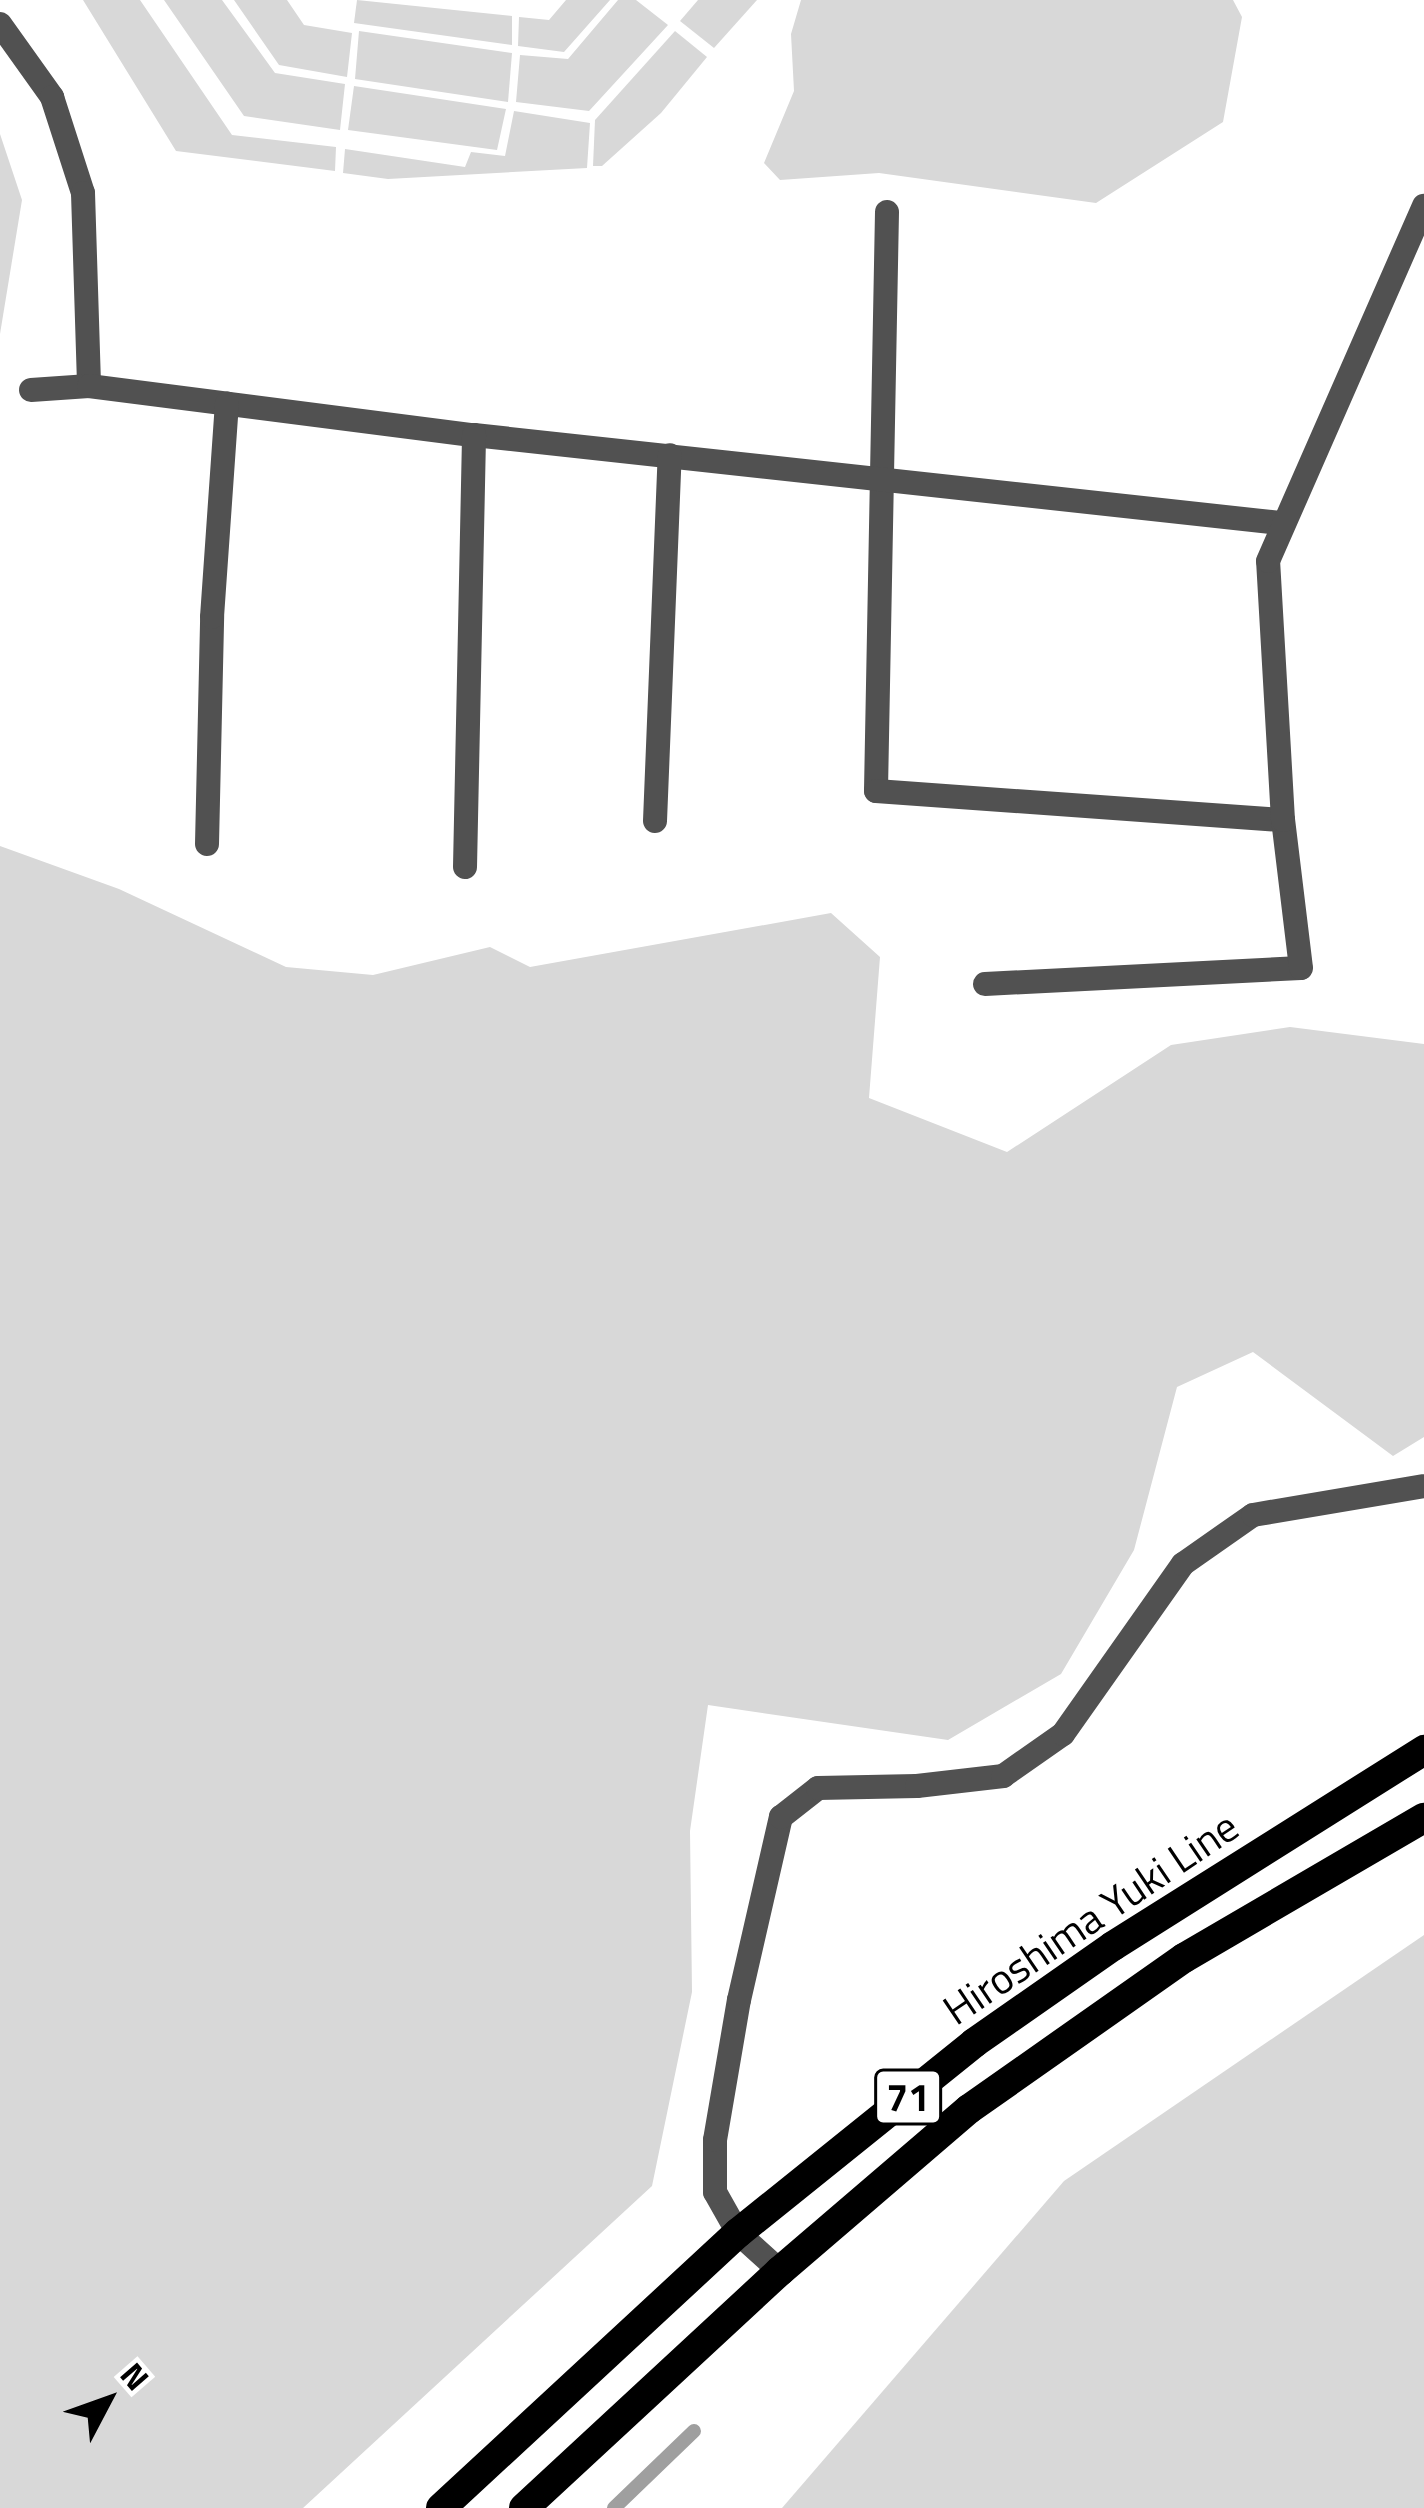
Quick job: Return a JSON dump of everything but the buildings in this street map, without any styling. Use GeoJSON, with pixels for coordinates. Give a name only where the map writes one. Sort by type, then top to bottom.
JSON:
{"type":"FeatureCollection","features":[{"type":"Feature","properties":{"kind":"main road","name":"Hiroshima Yuki Line"},"geometry":{"type":"LineString","coordinates":[[441,2508],[738,2233],[991,2030],[1424,1750]]}},
{"type":"Feature","properties":{"kind":"main road","name":"Hiroshima Yuki Line"},"geometry":{"type":"LineString","coordinates":[[524,2508],[780,2271],[969,2109],[1184,1958],[1424,1817]]}},
{"type":"Feature","properties":{"kind":"street"},"geometry":{"type":"LineString","coordinates":[[0,24],[52,97],[83,193],[88,386]]}},
{"type":"Feature","properties":{"kind":"street"},"geometry":{"type":"LineString","coordinates":[[985,985],[1301,968],[1283,820],[1268,561],[1280,523],[1424,206]]}},
{"type":"Feature","properties":{"kind":"street"},"geometry":{"type":"LineString","coordinates":[[887,212],[876,791],[1283,820]]}},
{"type":"Feature","properties":{"kind":"street"},"geometry":{"type":"LineString","coordinates":[[31,390],[88,386],[474,435],[1280,523]]}},
{"type":"Feature","properties":{"kind":"street"},"geometry":{"type":"LineString","coordinates":[[208,844],[212,617],[227,404]]}},
{"type":"Feature","properties":{"kind":"street"},"geometry":{"type":"LineString","coordinates":[[465,867],[474,435]]}},
{"type":"Feature","properties":{"kind":"street"},"geometry":{"type":"LineString","coordinates":[[656,821],[670,454]]}},
{"type":"Feature","properties":{"kind":"street"},"geometry":{"type":"LineString","coordinates":[[780,2271],[738,2233],[715,2192],[716,2140],[739,2000],[781,1817],[818,1788],[917,1786],[1003,1776],[1064,1734],[1184,1564],[1252,1515],[1424,1486]]}},
{"type":"Feature","properties":{"kind":"shaded area"},"geometry":{"type":"Polygon","coordinates":[[[83,0],[140,0],[232,135],[336,147],[335,171],[176,151],[83,0]]]}},
{"type":"Feature","properties":{"kind":"shaded area"},"geometry":{"type":"Polygon","coordinates":[[[164,0],[222,0],[275,73],[345,84],[340,130],[244,116],[164,0]]]}},
{"type":"Feature","properties":{"kind":"shaded area"},"geometry":{"type":"Polygon","coordinates":[[[234,0],[287,0],[304,25],[352,33],[347,77],[279,65],[234,0]]]}},
{"type":"Feature","properties":{"kind":"shaded area"},"geometry":{"type":"Polygon","coordinates":[[[357,0],[512,16],[512,45],[354,23],[357,0]]]}},
{"type":"Feature","properties":{"kind":"shaded area"},"geometry":{"type":"Polygon","coordinates":[[[566,0],[610,0],[564,52],[518,46],[519,17],[549,20],[566,0]]]}},
{"type":"Feature","properties":{"kind":"shaded area"},"geometry":{"type":"Polygon","coordinates":[[[618,0],[636,0],[668,25],[589,111],[516,102],[520,55],[568,59],[618,0]]]}},
{"type":"Feature","properties":{"kind":"shaded area"},"geometry":{"type":"Polygon","coordinates":[[[698,0],[757,0],[714,48],[680,21],[698,0]]]}},
{"type":"Feature","properties":{"kind":"shaded area"},"geometry":{"type":"Polygon","coordinates":[[[801,0],[1233,0],[1242,17],[1223,122],[1096,203],[879,173],[780,180],[764,163],[794,91],[791,34],[801,0]]]}},
{"type":"Feature","properties":{"kind":"shaded area"},"geometry":{"type":"Polygon","coordinates":[[[359,31],[512,53],[508,102],[355,79],[359,31]]]}},
{"type":"Feature","properties":{"kind":"shaded area"},"geometry":{"type":"Polygon","coordinates":[[[675,31],[707,57],[661,113],[602,166],[593,166],[595,120],[675,31]]]}},
{"type":"Feature","properties":{"kind":"shaded area"},"geometry":{"type":"Polygon","coordinates":[[[354,86],[506,109],[497,150],[348,130],[354,86]]]}},
{"type":"Feature","properties":{"kind":"shaded area"},"geometry":{"type":"Polygon","coordinates":[[[514,111],[590,123],[587,168],[388,179],[343,173],[345,149],[465,167],[471,152],[505,156],[514,111]]]}},
{"type":"Feature","properties":{"kind":"shaded area"},"geometry":{"type":"Polygon","coordinates":[[[0,134],[22,200],[0,334],[0,134]]]}},
{"type":"Feature","properties":{"kind":"shaded area"},"geometry":{"type":"Polygon","coordinates":[[[0,846],[119,889],[286,967],[373,975],[490,947],[530,967],[831,913],[880,957],[869,1098],[1007,1152],[1171,1045],[1290,1027],[1424,1044],[1424,1437],[1393,1456],[1253,1352],[1177,1387],[1134,1550],[1061,1674],[948,1740],[708,1705],[690,1831],[692,1992],[652,2186],[303,2508],[0,2508],[0,846]]]}},
{"type":"Feature","properties":{"kind":"shaded area"},"geometry":{"type":"Polygon","coordinates":[[[1424,1935],[1424,2508],[782,2508],[1064,2181],[1424,1935]]]}},
{"type":"Feature","properties":{"kind":"waterway"},"geometry":{"type":"LineString","coordinates":[[614,2508],[694,2431]]}}]}
